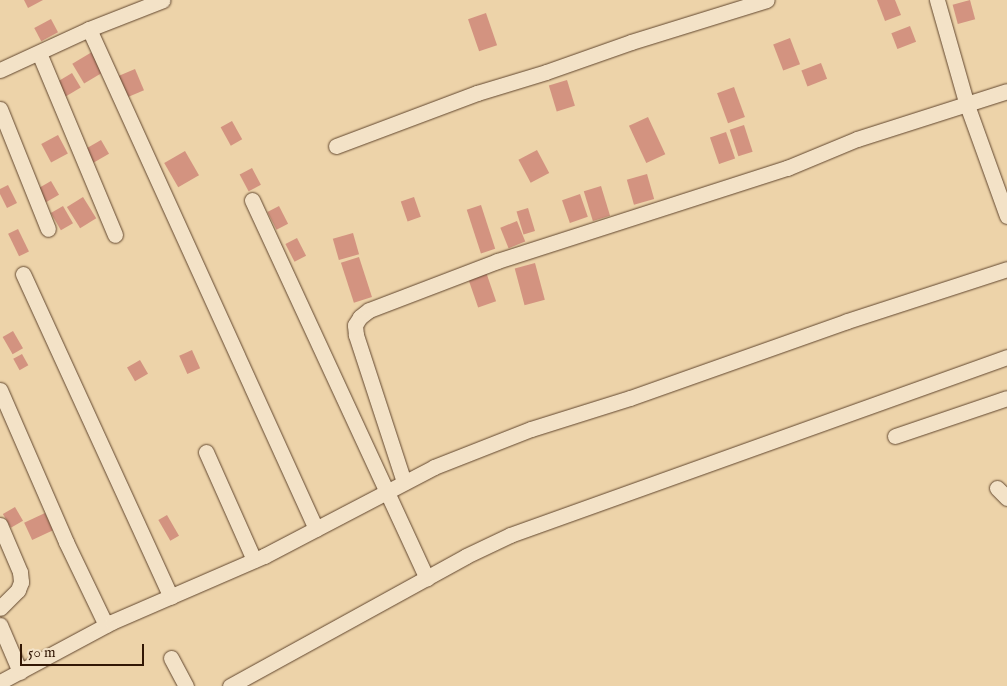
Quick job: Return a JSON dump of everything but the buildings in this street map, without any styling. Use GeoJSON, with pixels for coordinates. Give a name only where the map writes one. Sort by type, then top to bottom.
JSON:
{"type":"FeatureCollection","features":[{"type":"Feature","properties":{"kind":"street"},"geometry":{"type":"LineString","coordinates":[[0,70],[90,29],[163,0]]}},
{"type":"Feature","properties":{"kind":"street"},"geometry":{"type":"LineString","coordinates":[[336,146],[477,93],[546,72],[631,42],[767,0]]}},
{"type":"Feature","properties":{"kind":"street"},"geometry":{"type":"LineString","coordinates":[[937,0],[968,105],[1007,216]]}},
{"type":"Feature","properties":{"kind":"street"},"geometry":{"type":"LineString","coordinates":[[90,29],[316,529]]}},
{"type":"Feature","properties":{"kind":"street"},"geometry":{"type":"LineString","coordinates":[[39,53],[115,236]]}},
{"type":"Feature","properties":{"kind":"street"},"geometry":{"type":"LineString","coordinates":[[404,482],[356,335],[355,325],[360,317],[369,310],[497,261],[787,168],[857,139],[1007,91]]}},
{"type":"Feature","properties":{"kind":"street"},"geometry":{"type":"LineString","coordinates":[[0,109],[48,230]]}},
{"type":"Feature","properties":{"kind":"street"},"geometry":{"type":"LineString","coordinates":[[252,200],[427,578]]}},
{"type":"Feature","properties":{"kind":"street"},"geometry":{"type":"LineString","coordinates":[[0,682],[106,626],[254,560],[434,467],[531,429],[640,394],[847,321],[1007,269]]}},
{"type":"Feature","properties":{"kind":"street"},"geometry":{"type":"LineString","coordinates":[[23,274],[171,597]]}},
{"type":"Feature","properties":{"kind":"street"},"geometry":{"type":"LineString","coordinates":[[230,686],[466,556],[542,522],[1007,357]]}},
{"type":"Feature","properties":{"kind":"street"},"geometry":{"type":"LineString","coordinates":[[0,390],[66,542],[106,626]]}},
{"type":"Feature","properties":{"kind":"street"},"geometry":{"type":"LineString","coordinates":[[895,436],[1007,398]]}},
{"type":"Feature","properties":{"kind":"street"},"geometry":{"type":"LineString","coordinates":[[206,452],[254,560]]}},
{"type":"Feature","properties":{"kind":"street"},"geometry":{"type":"LineString","coordinates":[[0,525],[20,572],[21,582],[18,590],[0,608]]}},
{"type":"Feature","properties":{"kind":"street"},"geometry":{"type":"LineString","coordinates":[[0,625],[20,672]]}},
{"type":"Feature","properties":{"kind":"street"},"geometry":{"type":"LineString","coordinates":[[171,658],[186,686]]}}]}
